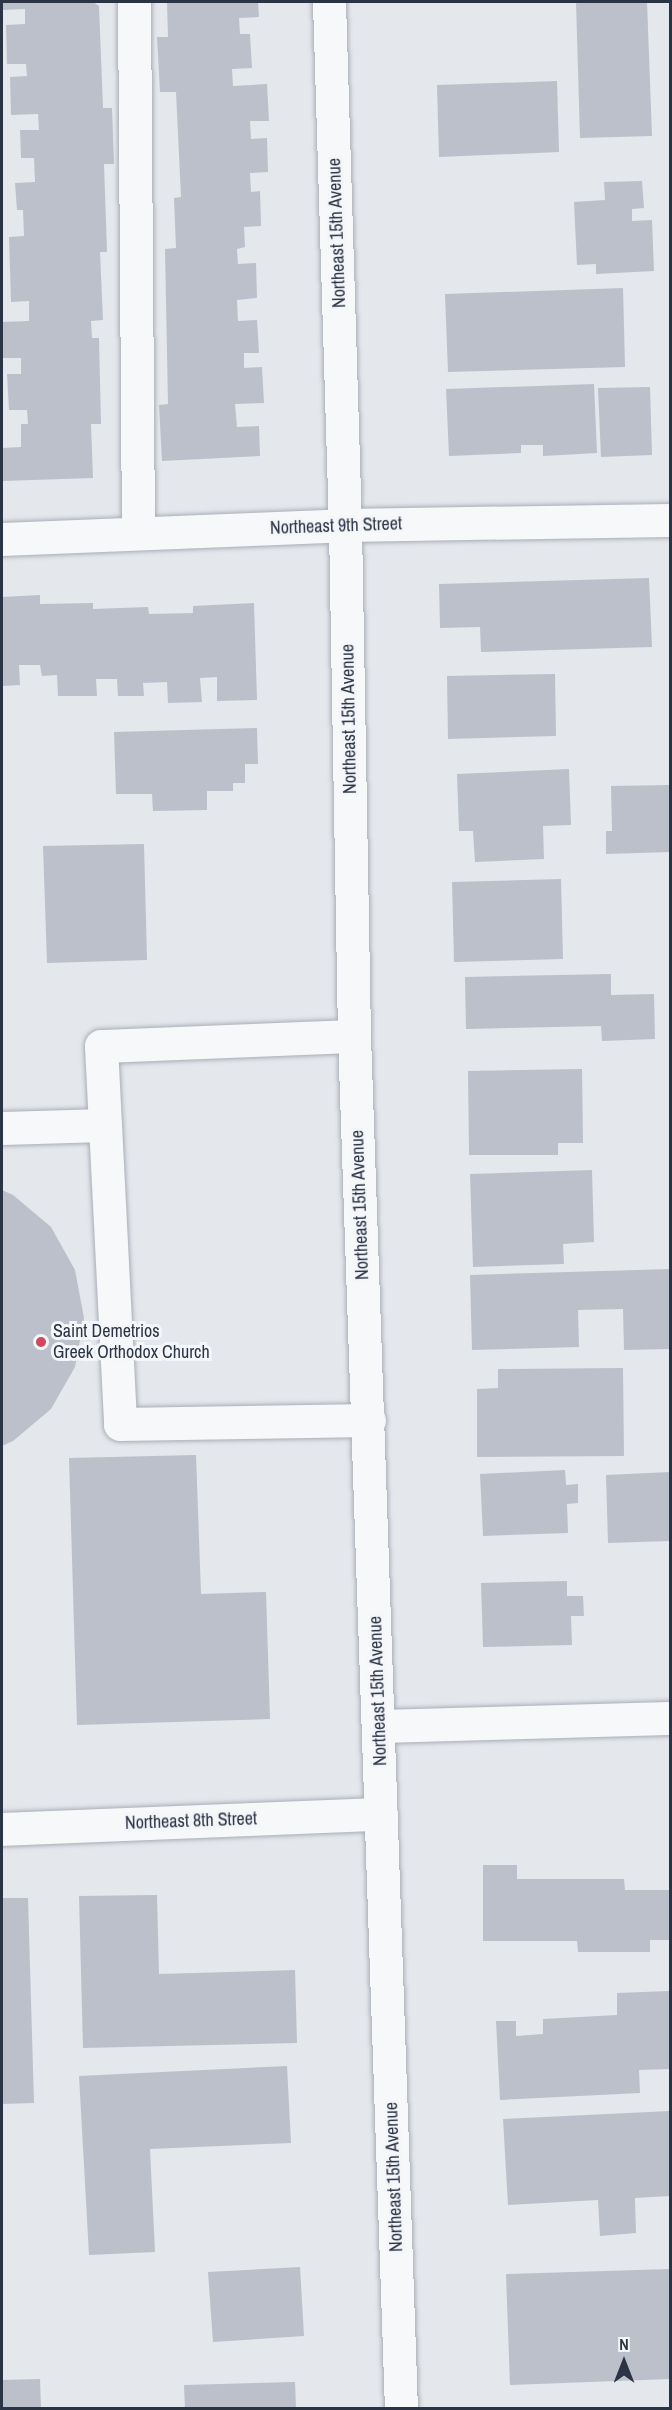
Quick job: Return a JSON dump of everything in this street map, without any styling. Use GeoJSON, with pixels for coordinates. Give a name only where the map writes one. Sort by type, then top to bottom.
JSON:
{"type":"FeatureCollection","features":[{"type":"Feature","properties":{"kind":"street"},"geometry":{"type":"LineString","coordinates":[[134,2],[138,533]]}},
{"type":"Feature","properties":{"kind":"street","name":"Northeast 15th Avenue"},"geometry":{"type":"LineString","coordinates":[[329,2],[345,525],[354,1036],[369,1420],[401,2409]]}},
{"type":"Feature","properties":{"kind":"street","name":"Northeast 9th Street"},"geometry":{"type":"LineString","coordinates":[[2,538],[345,525],[670,520]]}},
{"type":"Feature","properties":{"kind":"street"},"geometry":{"type":"LineString","coordinates":[[354,1036],[101,1046],[120,1424],[369,1420]]}},
{"type":"Feature","properties":{"kind":"street"},"geometry":{"type":"LineString","coordinates":[[2,1128],[105,1125]]}},
{"type":"Feature","properties":{"kind":"street"},"geometry":{"type":"LineString","coordinates":[[379,1726],[670,1718]]}},
{"type":"Feature","properties":{"kind":"street","name":"Northeast 8th Street"},"geometry":{"type":"LineString","coordinates":[[2,1829],[381,1814]]}},
{"type":"Feature","properties":{"kind":"building"},"geometry":{"type":"Polygon","coordinates":[[[2,2],[93,2],[99,6],[103,108],[112,108],[114,164],[104,164],[107,252],[100,252],[103,320],[91,321],[92,338],[99,338],[101,424],[91,424],[93,478],[3,481],[2,448],[21,447],[21,424],[28,424],[27,410],[9,410],[7,374],[21,374],[21,358],[3,358],[2,322],[29,321],[29,301],[11,302],[9,237],[24,236],[23,210],[17,210],[15,183],[35,182],[34,158],[21,158],[20,130],[39,130],[38,114],[11,115],[10,77],[27,76],[26,64],[7,64],[6,25],[25,24],[25,9],[2,10],[2,2]]]}},
{"type":"Feature","properties":{"kind":"building"},"geometry":{"type":"Polygon","coordinates":[[[167,2],[258,2],[259,17],[239,18],[240,34],[250,34],[252,68],[232,69],[233,86],[267,84],[269,121],[250,121],[251,139],[267,138],[268,172],[250,173],[251,192],[260,191],[261,226],[244,227],[245,247],[237,249],[238,264],[256,263],[257,298],[237,300],[238,321],[257,320],[259,353],[244,353],[244,368],[262,367],[264,403],[235,404],[237,427],[259,426],[260,456],[162,461],[159,405],[168,404],[165,249],[176,248],[174,198],[181,197],[176,92],[160,92],[157,37],[168,37],[167,2]]]}},
{"type":"Feature","properties":{"kind":"building"},"geometry":{"type":"Polygon","coordinates":[[[576,2],[647,2],[652,136],[580,138],[576,2]]]}},
{"type":"Feature","properties":{"kind":"building"},"geometry":{"type":"Polygon","coordinates":[[[557,81],[559,152],[439,157],[437,85],[557,81]]]}},
{"type":"Feature","properties":{"kind":"building"},"geometry":{"type":"Polygon","coordinates":[[[642,181],[644,208],[632,209],[632,221],[652,220],[654,271],[596,274],[596,264],[577,265],[574,202],[605,200],[604,182],[642,181]]]}},
{"type":"Feature","properties":{"kind":"building"},"geometry":{"type":"Polygon","coordinates":[[[623,288],[625,367],[448,372],[445,294],[623,288]]]}},
{"type":"Feature","properties":{"kind":"building"},"geometry":{"type":"Polygon","coordinates":[[[594,384],[597,453],[543,456],[543,445],[521,445],[521,453],[449,456],[446,389],[594,384]]]}},
{"type":"Feature","properties":{"kind":"building"},"geometry":{"type":"Polygon","coordinates":[[[650,387],[652,455],[601,457],[598,388],[650,387]]]}},
{"type":"Feature","properties":{"kind":"building"},"geometry":{"type":"Polygon","coordinates":[[[649,578],[652,647],[481,652],[480,627],[440,628],[439,584],[649,578]]]}},
{"type":"Feature","properties":{"kind":"building"},"geometry":{"type":"Polygon","coordinates":[[[40,595],[40,604],[93,603],[93,609],[148,607],[149,614],[193,613],[193,606],[254,603],[257,700],[217,701],[217,677],[200,678],[202,702],[168,703],[167,682],[143,683],[144,696],[118,696],[117,679],[96,679],[97,696],[58,696],[57,675],[42,676],[40,665],[19,665],[20,685],[2,686],[2,597],[40,595]]]}},
{"type":"Feature","properties":{"kind":"building"},"geometry":{"type":"Polygon","coordinates":[[[555,674],[556,736],[448,739],[447,676],[555,674]]]}},
{"type":"Feature","properties":{"kind":"building"},"geometry":{"type":"Polygon","coordinates":[[[257,728],[258,764],[245,764],[245,783],[233,783],[233,791],[207,791],[207,810],[153,811],[152,794],[116,794],[114,732],[257,728]]]}},
{"type":"Feature","properties":{"kind":"building"},"geometry":{"type":"Polygon","coordinates":[[[569,769],[571,825],[543,826],[544,859],[475,862],[473,831],[459,831],[457,774],[569,769]]]}},
{"type":"Feature","properties":{"kind":"building"},"geometry":{"type":"Polygon","coordinates":[[[670,785],[670,852],[606,854],[606,831],[612,831],[611,786],[670,785]]]}},
{"type":"Feature","properties":{"kind":"building"},"geometry":{"type":"Polygon","coordinates":[[[144,844],[147,960],[47,963],[43,846],[144,844]]]}},
{"type":"Feature","properties":{"kind":"building"},"geometry":{"type":"Polygon","coordinates":[[[561,879],[563,959],[454,962],[452,882],[561,879]]]}},
{"type":"Feature","properties":{"kind":"building"},"geometry":{"type":"Polygon","coordinates":[[[611,974],[611,995],[654,994],[655,1039],[602,1041],[601,1026],[466,1029],[465,977],[611,974]]]}},
{"type":"Feature","properties":{"kind":"building"},"geometry":{"type":"Polygon","coordinates":[[[582,1069],[583,1143],[558,1143],[558,1155],[469,1155],[468,1071],[582,1069]]]}},
{"type":"Feature","properties":{"kind":"building"},"geometry":{"type":"Polygon","coordinates":[[[592,1170],[594,1242],[563,1244],[564,1264],[473,1267],[470,1174],[592,1170]]]}},
{"type":"Feature","properties":{"kind":"building","name":"Saint Demetrios Greek Orthodox Church"},"geometry":{"type":"Polygon","coordinates":[[[2,1190],[13,1195],[51,1227],[75,1270],[84,1318],[75,1367],[51,1409],[13,1441],[2,1446],[2,1190]]]}},
{"type":"Feature","properties":{"kind":"building"},"geometry":{"type":"Polygon","coordinates":[[[670,1269],[670,1349],[624,1350],[623,1309],[578,1310],[579,1347],[472,1350],[470,1275],[670,1269]]]}},
{"type":"Feature","properties":{"kind":"building"},"geometry":{"type":"Polygon","coordinates":[[[623,1368],[624,1456],[477,1457],[477,1389],[498,1388],[498,1369],[623,1368]]]}},
{"type":"Feature","properties":{"kind":"building"},"geometry":{"type":"Polygon","coordinates":[[[196,1455],[201,1594],[266,1592],[270,1719],[77,1725],[69,1458],[196,1455]]]}},
{"type":"Feature","properties":{"kind":"building"},"geometry":{"type":"Polygon","coordinates":[[[565,1470],[566,1485],[578,1484],[578,1503],[567,1504],[568,1533],[483,1536],[480,1474],[565,1470]]]}},
{"type":"Feature","properties":{"kind":"building"},"geometry":{"type":"Polygon","coordinates":[[[670,1472],[670,1541],[608,1543],[606,1475],[670,1472]]]}},
{"type":"Feature","properties":{"kind":"building"},"geometry":{"type":"Polygon","coordinates":[[[567,1581],[567,1596],[583,1596],[584,1616],[571,1616],[572,1645],[483,1647],[481,1583],[567,1581]]]}},
{"type":"Feature","properties":{"kind":"building"},"geometry":{"type":"Polygon","coordinates":[[[483,1865],[517,1865],[517,1879],[624,1879],[625,1890],[670,1890],[670,1940],[650,1940],[650,1952],[578,1952],[577,1941],[483,1941],[483,1865]]]}},
{"type":"Feature","properties":{"kind":"building"},"geometry":{"type":"Polygon","coordinates":[[[157,1895],[159,1974],[295,1970],[297,2043],[83,2048],[79,1896],[157,1895]]]}},
{"type":"Feature","properties":{"kind":"building"},"geometry":{"type":"Polygon","coordinates":[[[2,1898],[28,1898],[34,2103],[2,2104],[2,1898]]]}},
{"type":"Feature","properties":{"kind":"building"},"geometry":{"type":"Polygon","coordinates":[[[670,1991],[670,2069],[639,2070],[640,2093],[500,2100],[496,2021],[516,2021],[516,2036],[543,2034],[543,2019],[617,2015],[617,1993],[670,1991]]]}},
{"type":"Feature","properties":{"kind":"building"},"geometry":{"type":"Polygon","coordinates":[[[287,2066],[291,2143],[150,2149],[155,2252],[89,2255],[79,2076],[287,2066]]]}},
{"type":"Feature","properties":{"kind":"building"},"geometry":{"type":"Polygon","coordinates":[[[670,2111],[670,2196],[635,2198],[636,2233],[600,2236],[598,2200],[508,2205],[503,2119],[670,2111]]]}},
{"type":"Feature","properties":{"kind":"building"},"geometry":{"type":"Polygon","coordinates":[[[300,2267],[304,2336],[213,2342],[208,2272],[300,2267]]]}},
{"type":"Feature","properties":{"kind":"building"},"geometry":{"type":"Polygon","coordinates":[[[670,2269],[670,2379],[510,2385],[506,2274],[670,2269]]]}},
{"type":"Feature","properties":{"kind":"building"},"geometry":{"type":"Polygon","coordinates":[[[40,2379],[41,2408],[2,2408],[2,2380],[40,2379]]]}},
{"type":"Feature","properties":{"kind":"building"},"geometry":{"type":"Polygon","coordinates":[[[295,2382],[296,2408],[185,2408],[184,2385],[295,2382]]]}},
{"type":"Feature","properties":{"kind":"place","name":"Saint Demetrios Greek Orthodox Church"},"geometry":{"type":"Point","coordinates":[41,1342]}}]}
